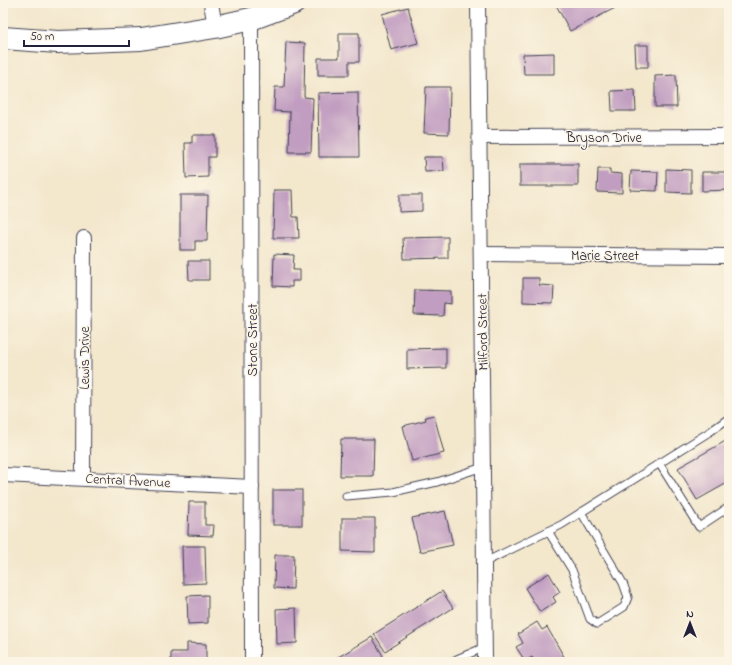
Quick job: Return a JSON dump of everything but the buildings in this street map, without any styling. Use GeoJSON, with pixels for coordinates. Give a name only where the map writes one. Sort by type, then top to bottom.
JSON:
{"type":"FeatureCollection","features":[{"type":"Feature","properties":{"kind":"main road"},"geometry":{"type":"LineString","coordinates":[[3,38],[58,42],[140,39],[215,27],[251,19],[294,3]]}},
{"type":"Feature","properties":{"kind":"street"},"geometry":{"type":"LineString","coordinates":[[211,3],[215,27]]}},
{"type":"Feature","properties":{"kind":"street","name":"Milford Street"},"geometry":{"type":"LineString","coordinates":[[478,3],[485,662]]}},
{"type":"Feature","properties":{"kind":"street","name":"Stone Street"},"geometry":{"type":"LineString","coordinates":[[251,19],[252,662]]}},
{"type":"Feature","properties":{"kind":"street","name":"Bryson Drive"},"geometry":{"type":"LineString","coordinates":[[480,137],[729,136]]}},
{"type":"Feature","properties":{"kind":"street","name":"Lewis Drive"},"geometry":{"type":"LineString","coordinates":[[83,478],[84,238]]}},
{"type":"Feature","properties":{"kind":"street","name":"Marie Street"},"geometry":{"type":"LineString","coordinates":[[481,254],[729,256]]}},
{"type":"Feature","properties":{"kind":"street","name":"Central Avenue"},"geometry":{"type":"LineString","coordinates":[[3,475],[252,487]]}},
{"type":"Feature","properties":{"kind":"lane"},"geometry":{"type":"LineString","coordinates":[[484,562],[548,531],[581,512],[711,431],[729,418]]}},
{"type":"Feature","properties":{"kind":"lane"},"geometry":{"type":"LineString","coordinates":[[659,463],[699,527],[729,508]]}},
{"type":"Feature","properties":{"kind":"lane"},"geometry":{"type":"LineString","coordinates":[[346,496],[393,492],[437,482],[483,467]]}},
{"type":"Feature","properties":{"kind":"lane"},"geometry":{"type":"LineString","coordinates":[[548,531],[572,570],[590,619],[597,624],[624,607],[628,597],[623,583],[581,512]]}},
{"type":"Feature","properties":{"kind":"lane"},"geometry":{"type":"LineString","coordinates":[[450,662],[485,647]]}}]}
